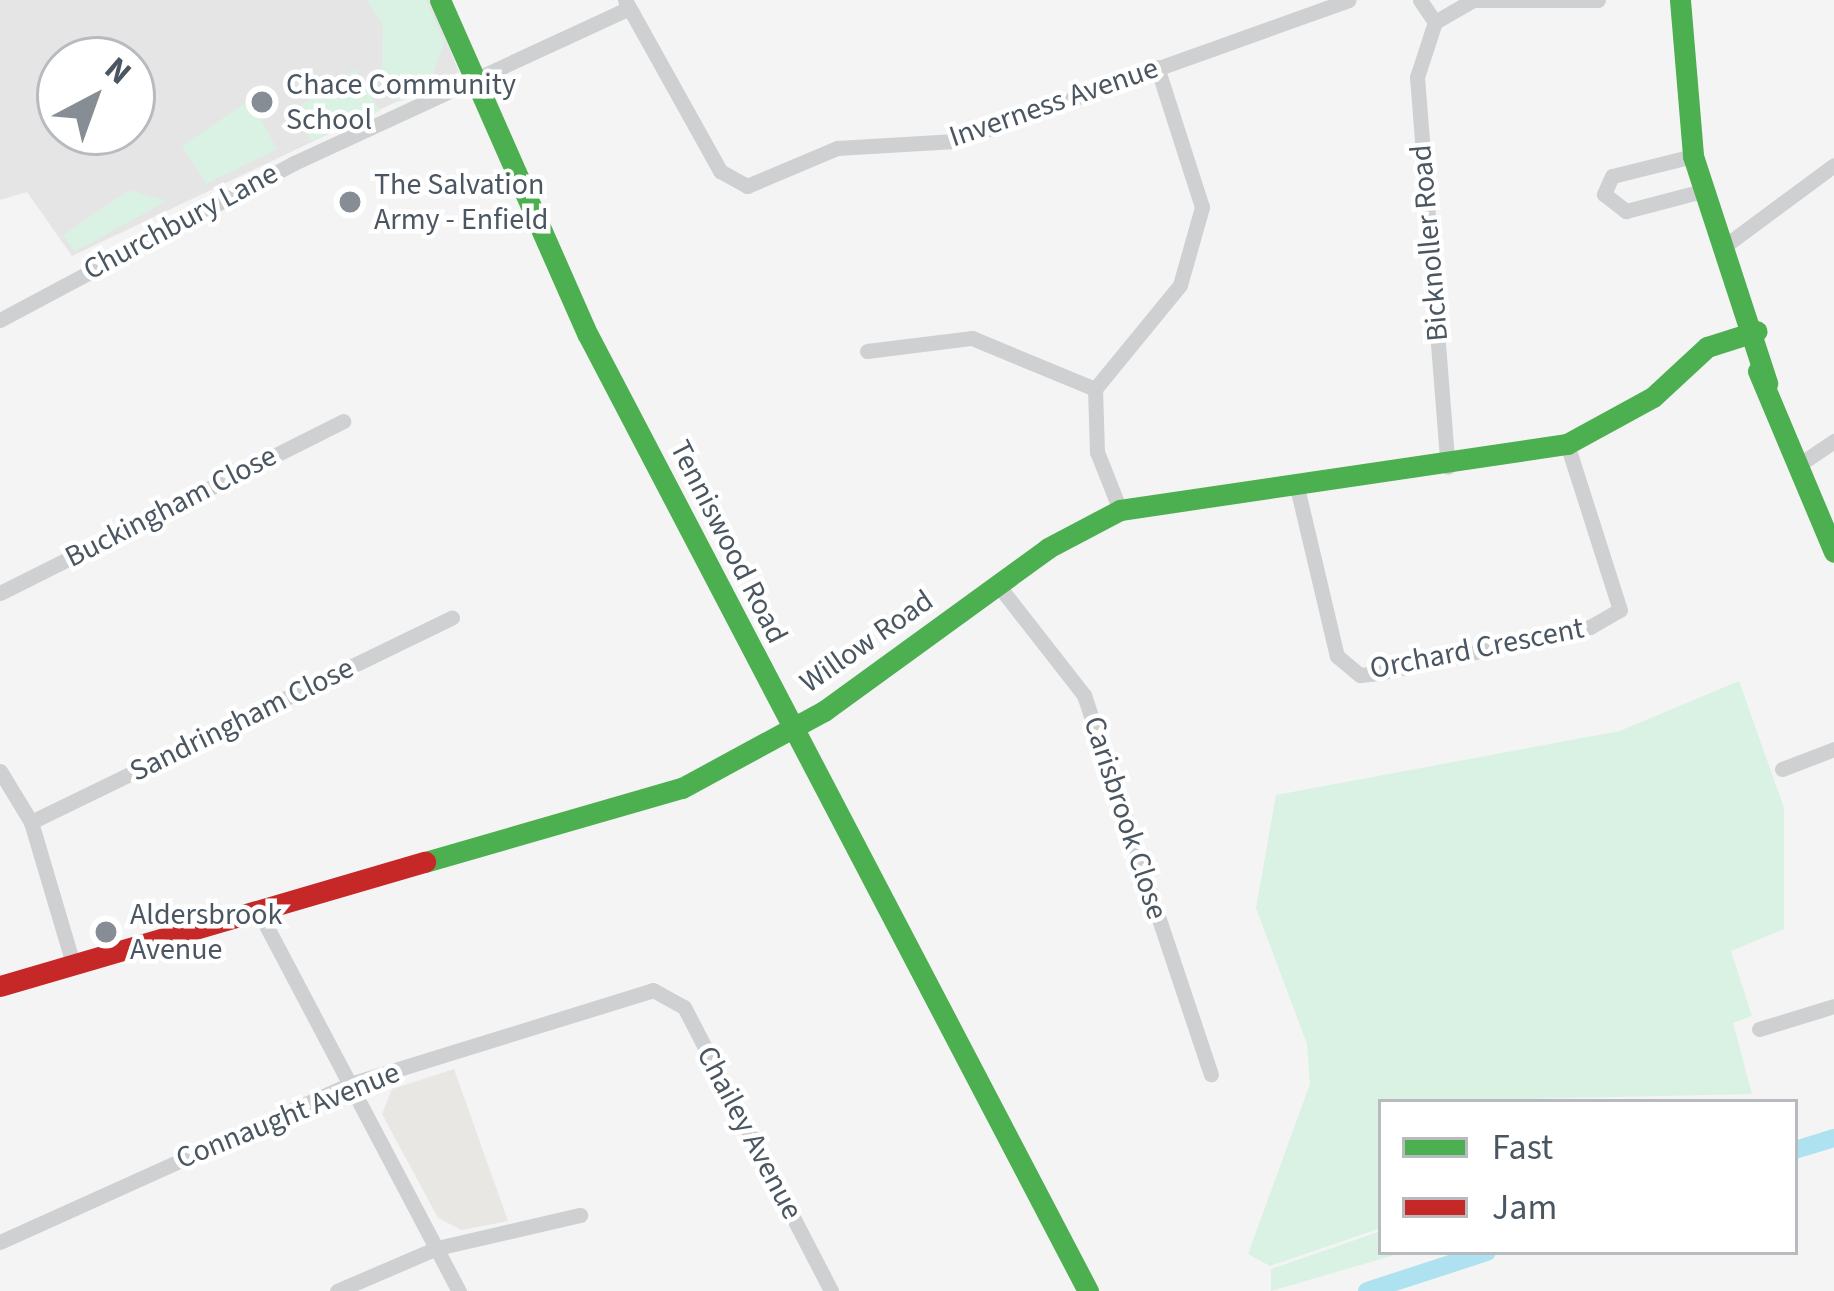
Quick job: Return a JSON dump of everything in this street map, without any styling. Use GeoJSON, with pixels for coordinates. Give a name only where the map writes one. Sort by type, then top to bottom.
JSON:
{"type":"FeatureCollection","features":[{"type":"Feature","properties":{"kind":"street","name":"Tenniswood Road"},"geometry":{"type":"LineString","coordinates":[[440,0],[550,259],[789,732],[1088,1291]]}},
{"type":"Feature","properties":{"kind":"street","name":"Inverness Avenue"},"geometry":{"type":"LineString","coordinates":[[626,5],[720,171],[757,183],[859,144],[955,141],[1348,0]]}},
{"type":"Feature","properties":{"kind":"street"},"geometry":{"type":"LineString","coordinates":[[1420,0],[1435,22],[1473,0],[1598,0]]}},
{"type":"Feature","properties":{"kind":"street"},"geometry":{"type":"LineString","coordinates":[[1668,0],[1684,67]]}},
{"type":"Feature","properties":{"kind":"street"},"geometry":{"type":"LineString","coordinates":[[1680,0],[1694,156],[1703,191],[1796,466],[1834,552]]}},
{"type":"Feature","properties":{"kind":"street","name":"Churchbury Lane"},"geometry":{"type":"LineString","coordinates":[[0,320],[294,164],[476,85],[626,5]]}},
{"type":"Feature","properties":{"kind":"street","name":"Bicknoller Road"},"geometry":{"type":"LineString","coordinates":[[1435,22],[1417,77],[1448,466]]}},
{"type":"Feature","properties":{"kind":"street"},"geometry":{"type":"LineString","coordinates":[[1120,510],[1097,452],[1095,388],[1180,285],[1198,240],[1194,170],[1157,67]]}},
{"type":"Feature","properties":{"kind":"street"},"geometry":{"type":"LineString","coordinates":[[1694,156],[1612,176],[1604,194],[1626,211],[1703,191]]}},
{"type":"Feature","properties":{"kind":"street"},"geometry":{"type":"LineString","coordinates":[[1724,252],[1834,165]]}},
{"type":"Feature","properties":{"kind":"street","name":"Willow Road"},"geometry":{"type":"LineString","coordinates":[[0,986],[682,788],[789,732],[998,585],[1120,510],[1448,466],[1567,444],[1653,398],[1707,347],[1750,333]]}},
{"type":"Feature","properties":{"kind":"street"},"geometry":{"type":"LineString","coordinates":[[867,351],[972,338],[1095,388]]}},
{"type":"Feature","properties":{"kind":"street","name":"Buckingham Close"},"geometry":{"type":"LineString","coordinates":[[0,593],[343,421]]}},
{"type":"Feature","properties":{"kind":"street"},"geometry":{"type":"LineString","coordinates":[[1796,466],[1834,442]]}},
{"type":"Feature","properties":{"kind":"street","name":"Orchard Crescent"},"geometry":{"type":"LineString","coordinates":[[1296,483],[1337,656],[1360,675],[1379,673],[1590,627],[1620,610],[1567,444]]}},
{"type":"Feature","properties":{"kind":"street","name":"Carisbrook Close"},"geometry":{"type":"LineString","coordinates":[[998,585],[1084,695],[1211,1074]]}},
{"type":"Feature","properties":{"kind":"street","name":"Sandringham Close"},"geometry":{"type":"LineString","coordinates":[[32,821],[452,618]]}},
{"type":"Feature","properties":{"kind":"street"},"geometry":{"type":"LineString","coordinates":[[1782,769],[1834,749]]}},
{"type":"Feature","properties":{"kind":"street"},"geometry":{"type":"LineString","coordinates":[[0,771],[32,821],[74,964]]}},
{"type":"Feature","properties":{"kind":"street"},"geometry":{"type":"LineString","coordinates":[[259,912],[459,1291]]}},
{"type":"Feature","properties":{"kind":"street","name":"Connaught Avenue"},"geometry":{"type":"LineString","coordinates":[[0,1242],[350,1084],[653,990]]}},
{"type":"Feature","properties":{"kind":"street","name":"Chailey Avenue"},"geometry":{"type":"LineString","coordinates":[[653,990],[684,1007],[831,1291]]}},
{"type":"Feature","properties":{"kind":"street"},"geometry":{"type":"LineString","coordinates":[[1759,1029],[1834,1006]]}},
{"type":"Feature","properties":{"kind":"street"},"geometry":{"type":"LineString","coordinates":[[338,1291],[437,1248],[580,1215]]}},
{"type":"Feature","properties":{"kind":"shaded area","name":"Chace Community School"},"geometry":{"type":"Polygon","coordinates":[[[0,0],[430,0],[459,72],[72,256],[27,192],[0,200],[0,0]]]}},
{"type":"Feature","properties":{"kind":"shaded area"},"geometry":{"type":"Polygon","coordinates":[[[454,1069],[508,1221],[462,1230],[438,1218],[382,1114],[392,1089],[454,1069]]]}},
{"type":"Feature","properties":{"kind":"green space"},"geometry":{"type":"Polygon","coordinates":[[[366,0],[426,0],[444,42],[428,88],[399,102],[382,70],[383,25],[366,0]]]}},
{"type":"Feature","properties":{"kind":"green space"},"geometry":{"type":"Polygon","coordinates":[[[355,70],[380,111],[311,141],[294,110],[355,70]]]}},
{"type":"Feature","properties":{"kind":"green space"},"geometry":{"type":"Polygon","coordinates":[[[250,100],[277,149],[206,184],[182,146],[250,100]]]}},
{"type":"Feature","properties":{"kind":"green space"},"geometry":{"type":"Polygon","coordinates":[[[129,190],[167,201],[75,251],[63,235],[129,190]]]}},
{"type":"Feature","properties":{"kind":"green space"},"geometry":{"type":"Polygon","coordinates":[[[1739,681],[1784,808],[1784,929],[1731,951],[1752,1016],[1733,1023],[1752,1094],[1378,1099],[1378,1229],[1270,1266],[1248,1254],[1310,1084],[1307,1044],[1256,908],[1276,795],[1620,731],[1739,681]]]}},
{"type":"Feature","properties":{"kind":"green space"},"geometry":{"type":"Polygon","coordinates":[[[1378,1232],[1378,1255],[1395,1255],[1271,1291],[1271,1269],[1378,1232]]]}},
{"type":"Feature","properties":{"kind":"waterway"},"geometry":{"type":"LineString","coordinates":[[1798,1149],[1834,1138]]}},
{"type":"Feature","properties":{"kind":"waterway"},"geometry":{"type":"LineString","coordinates":[[1367,1291],[1478,1255]]}},
{"type":"Feature","properties":{"kind":"traffic: fast"},"geometry":{"type":"LineString","coordinates":[[440,0],[588,335],[1088,1291]]}},
{"type":"Feature","properties":{"kind":"traffic: fast"},"geometry":{"type":"LineString","coordinates":[[1680,0],[1693,156],[1767,383]]}},
{"type":"Feature","properties":{"kind":"traffic: fast"},"geometry":{"type":"LineString","coordinates":[[425,862],[682,788],[824,711],[1048,548],[1120,510],[1567,444],[1653,397],[1707,347],[1757,331]]}},
{"type":"Feature","properties":{"kind":"traffic: fast"},"geometry":{"type":"LineString","coordinates":[[1758,371],[1834,552]]}},
{"type":"Feature","properties":{"kind":"traffic: jam"},"geometry":{"type":"LineString","coordinates":[[0,986],[425,862]]}},
{"type":"Feature","properties":{"kind":"place","name":"Chace Community School"},"geometry":{"type":"Point","coordinates":[262,102]}},
{"type":"Feature","properties":{"kind":"place","name":"The Salvation Army - Enfield"},"geometry":{"type":"Point","coordinates":[350,202]}},
{"type":"Feature","properties":{"kind":"place","name":"Aldersbrook Avenue"},"geometry":{"type":"Point","coordinates":[106,932]}}]}
